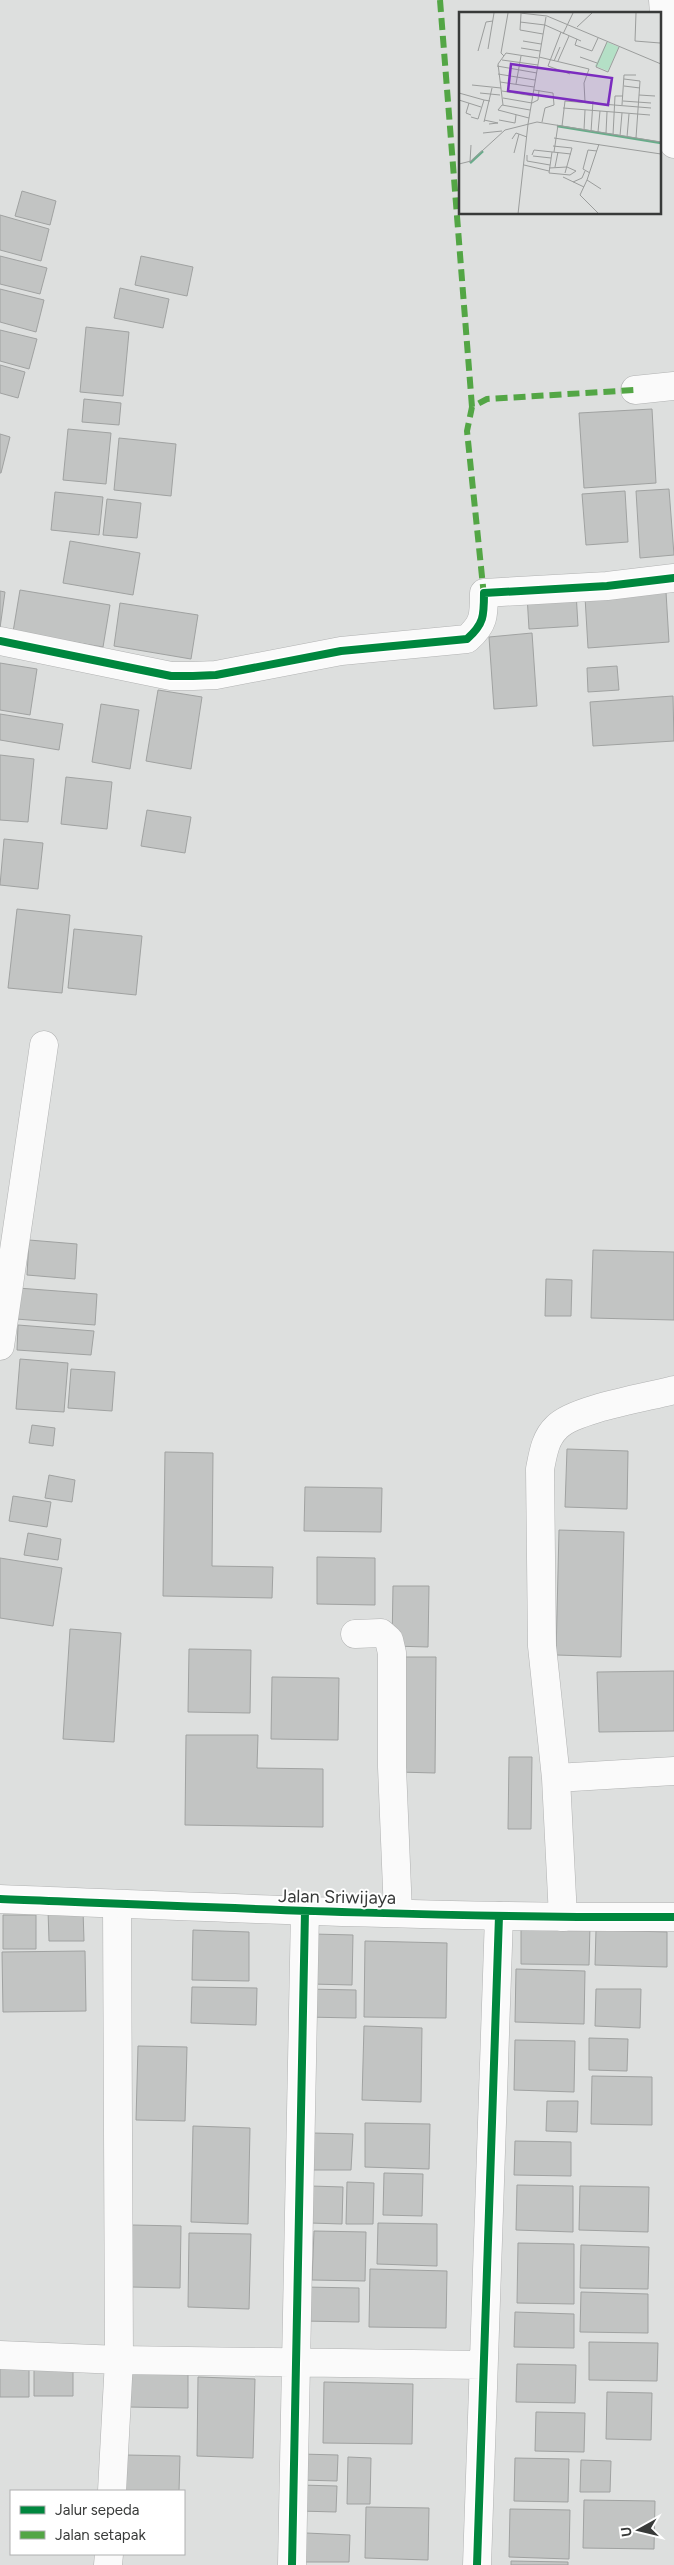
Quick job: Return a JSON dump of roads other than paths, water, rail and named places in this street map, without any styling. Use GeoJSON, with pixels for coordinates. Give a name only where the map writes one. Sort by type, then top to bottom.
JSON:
{"type":"FeatureCollection","features":[{"type":"Feature","properties":{"kind":"street"},"geometry":{"type":"LineString","coordinates":[[664,0],[674,144]]}},
{"type":"Feature","properties":{"kind":"street"},"geometry":{"type":"LineString","coordinates":[[634,390],[674,386]]}},
{"type":"Feature","properties":{"kind":"street"},"geometry":{"type":"LineString","coordinates":[[0,641],[171,676],[216,675],[341,651],[467,639],[480,628],[484,612],[484,593],[606,586],[674,578]]}},
{"type":"Feature","properties":{"kind":"street"},"geometry":{"type":"LineString","coordinates":[[0,1346],[44,1045]]}},
{"type":"Feature","properties":{"kind":"street"},"geometry":{"type":"LineString","coordinates":[[563,1917],[556,1778],[542,1646],[540,1469],[546,1444],[557,1426],[578,1415],[674,1390]]}},
{"type":"Feature","properties":{"kind":"street"},"geometry":{"type":"LineString","coordinates":[[355,1634],[381,1633],[389,1640],[392,1653],[392,1767],[398,1913]]}},
{"type":"Feature","properties":{"kind":"street"},"geometry":{"type":"LineString","coordinates":[[556,1778],[674,1771]]}},
{"type":"Feature","properties":{"kind":"street","name":"Jalan Sriwijaya"},"geometry":{"type":"LineString","coordinates":[[0,1899],[305,1911],[499,1916],[674,1917]]}},
{"type":"Feature","properties":{"kind":"street"},"geometry":{"type":"LineString","coordinates":[[112,2490],[119,2360],[117,1904]]}},
{"type":"Feature","properties":{"kind":"street"},"geometry":{"type":"LineString","coordinates":[[292,2565],[305,1911]]}},
{"type":"Feature","properties":{"kind":"street"},"geometry":{"type":"LineString","coordinates":[[477,2565],[482,2365],[499,1916]]}},
{"type":"Feature","properties":{"kind":"street"},"geometry":{"type":"LineString","coordinates":[[0,2355],[119,2360],[482,2365]]}}]}
